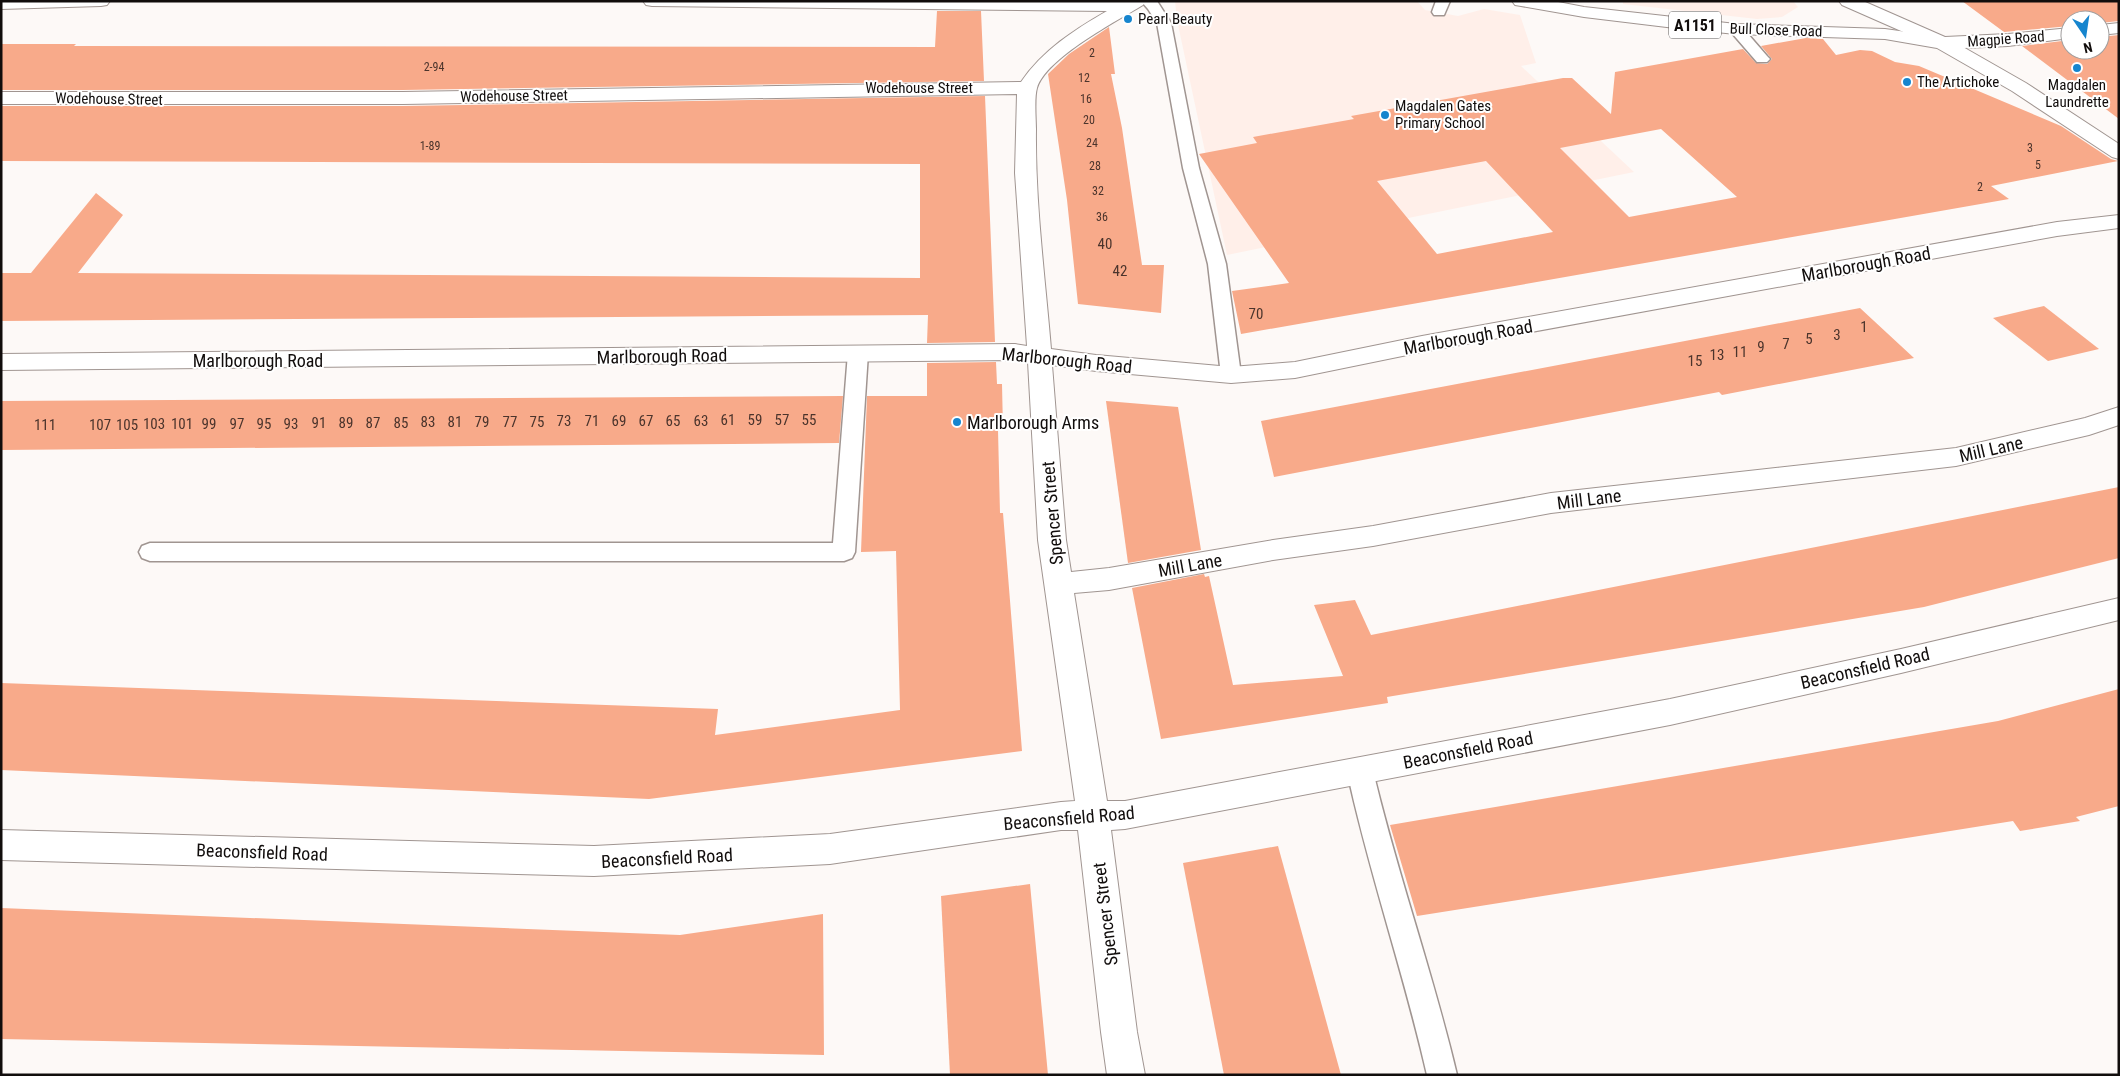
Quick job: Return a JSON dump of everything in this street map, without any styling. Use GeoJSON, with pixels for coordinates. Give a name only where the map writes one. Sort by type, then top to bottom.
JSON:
{"type":"FeatureCollection","features":[{"type":"Feature","properties":{"kind":"street"},"geometry":{"type":"LineString","coordinates":[[1,4],[101,1]]}},
{"type":"Feature","properties":{"kind":"street"},"geometry":{"type":"LineString","coordinates":[[652,1],[1138,3]]}},
{"type":"Feature","properties":{"kind":"street","name":"Bull Close Road"},"geometry":{"type":"LineString","coordinates":[[1521,1],[1584,12],[1736,29],[1885,34],[1942,43]]}},
{"type":"Feature","properties":{"kind":"street"},"geometry":{"type":"LineString","coordinates":[[1848,1],[1942,43]]}},
{"type":"Feature","properties":{"kind":"street"},"geometry":{"type":"LineString","coordinates":[[1027,88],[1046,62],[1138,3]]}},
{"type":"Feature","properties":{"kind":"street","name":"Magpie Road"},"geometry":{"type":"LineString","coordinates":[[1942,43],[2008,40],[2060,34]]}},
{"type":"Feature","properties":{"kind":"street","name":"A1151"},"geometry":{"type":"LineString","coordinates":[[1942,43],[2019,87],[2119,153]]}},
{"type":"Feature","properties":{"kind":"street","name":"Wodehouse Street"},"geometry":{"type":"LineString","coordinates":[[1,98],[198,100],[538,96],[875,88],[1027,88]]}},
{"type":"Feature","properties":{"kind":"street","name":"Spencer Street"},"geometry":{"type":"LineString","coordinates":[[1027,88],[1025,173],[1049,475],[1052,540],[1093,815],[1119,1032],[1126,1075]]}},
{"type":"Feature","properties":{"kind":"street","name":"Marlborough Road"},"geometry":{"type":"LineString","coordinates":[[1,362],[1015,352],[1096,363],[1232,375],[1295,370],[1422,344],[2057,229],[2119,221]]}},
{"type":"Feature","properties":{"kind":"street","name":"Mill Lane"},"geometry":{"type":"LineString","coordinates":[[1059,584],[1110,579],[1273,550],[1373,536],[1551,503],[1956,457],[2089,426],[2119,416]]}},
{"type":"Feature","properties":{"kind":"street","name":"Beaconsfield Road"},"geometry":{"type":"LineString","coordinates":[[1,845],[594,861],[830,849],[1061,816],[1125,814],[1360,771],[1670,712],[1901,661],[2119,609]]}},
{"type":"Feature","properties":{"kind":"lane"},"geometry":{"type":"LineString","coordinates":[[1138,3],[1154,6],[1164,23],[1191,168],[1217,264],[1232,375]]}},
{"type":"Feature","properties":{"kind":"lane"},"geometry":{"type":"LineString","coordinates":[[1736,29],[1762,59]]}},
{"type":"Feature","properties":{"kind":"lane"},"geometry":{"type":"LineString","coordinates":[[150,552],[844,552],[858,353]]}},
{"type":"Feature","properties":{"kind":"lane"},"geometry":{"type":"LineString","coordinates":[[1360,771],[1369,818],[1434,1036],[1442,1075]]}},
{"type":"Feature","properties":{"kind":"shaded area","name":"Magdalen Gates Primary School"},"geometry":{"type":"Polygon","coordinates":[[[1175,1],[1417,1],[1425,10],[1458,16],[1484,9],[1520,15],[1536,63],[1521,66],[1634,172],[1227,255],[1177,20],[1175,1]]]}},
{"type":"Feature","properties":{"kind":"shaded area"},"geometry":{"type":"Polygon","coordinates":[[[1623,1],[1793,1],[1798,7],[1782,17],[1757,19],[1623,4],[1623,1]]]}},
{"type":"Feature","properties":{"kind":"building"},"geometry":{"type":"Polygon","coordinates":[[[1962,1],[2119,1],[2119,21],[2110,22],[2110,10],[2060,10],[2060,27],[2004,32],[1962,1]]]}},
{"type":"Feature","properties":{"kind":"building"},"geometry":{"type":"Polygon","coordinates":[[[937,11],[981,11],[984,81],[403,90],[1,90],[1,44],[76,44],[74,46],[935,47],[937,11]]]}},
{"type":"Feature","properties":{"kind":"building"},"geometry":{"type":"Polygon","coordinates":[[[1109,27],[1115,74],[1111,74],[1122,128],[1142,265],[1164,265],[1161,313],[1078,304],[1067,200],[1048,74],[1069,54],[1109,27]]]}},
{"type":"Feature","properties":{"kind":"building"},"geometry":{"type":"Polygon","coordinates":[[[2119,35],[2119,119],[2022,46],[2060,41],[2060,60],[2110,60],[2110,36],[2119,35]]]}},
{"type":"Feature","properties":{"kind":"building"},"geometry":{"type":"Polygon","coordinates":[[[1806,38],[1823,39],[1836,55],[1860,50],[1872,51],[1895,62],[1919,66],[2061,126],[2111,159],[2118,161],[1991,186],[2009,199],[1241,334],[1232,291],[1289,283],[1199,154],[1257,143],[1253,137],[1354,119],[1351,116],[1563,78],[1572,78],[1611,114],[1615,72],[1743,49],[1756,63],[1767,64],[1772,59],[1761,46],[1806,38]],[[1661,129],[1560,148],[1629,217],[1737,197],[1661,129]],[[1486,161],[1377,181],[1437,254],[1553,232],[1486,161]]]}},
{"type":"Feature","properties":{"kind":"building"},"geometry":{"type":"Polygon","coordinates":[[[985,96],[995,342],[927,343],[928,315],[1,321],[1,273],[31,273],[96,193],[123,215],[78,273],[920,278],[920,164],[1,161],[1,106],[403,106],[985,96]]]}},
{"type":"Feature","properties":{"kind":"building"},"geometry":{"type":"Polygon","coordinates":[[[2044,306],[2099,349],[2048,361],[1993,318],[2044,306]]]}},
{"type":"Feature","properties":{"kind":"building"},"geometry":{"type":"Polygon","coordinates":[[[1860,308],[1914,358],[1722,395],[1719,392],[1274,477],[1261,421],[1860,308]]]}},
{"type":"Feature","properties":{"kind":"building"},"geometry":{"type":"Polygon","coordinates":[[[996,362],[997,384],[1002,384],[1003,430],[998,430],[1000,513],[1003,513],[1022,751],[649,799],[1,770],[1,683],[718,709],[715,735],[900,710],[896,551],[861,552],[867,396],[927,396],[927,363],[996,362]]]}},
{"type":"Feature","properties":{"kind":"building"},"geometry":{"type":"Polygon","coordinates":[[[843,396],[839,443],[1,450],[1,401],[843,396]]]}},
{"type":"Feature","properties":{"kind":"building"},"geometry":{"type":"Polygon","coordinates":[[[1106,401],[1178,407],[1201,550],[1128,563],[1106,401]]]}},
{"type":"Feature","properties":{"kind":"building"},"geometry":{"type":"Polygon","coordinates":[[[2119,487],[2119,558],[1924,607],[1387,697],[1388,703],[1161,739],[1132,588],[1204,574],[1205,577],[1209,576],[1233,685],[1343,676],[1314,605],[1355,600],[1371,635],[2119,487]]]}},
{"type":"Feature","properties":{"kind":"building"},"geometry":{"type":"Polygon","coordinates":[[[2119,689],[2119,806],[2076,817],[2080,821],[2020,831],[2013,821],[1417,916],[1390,825],[1998,721],[2119,689]]]}},
{"type":"Feature","properties":{"kind":"building"},"geometry":{"type":"Polygon","coordinates":[[[1278,846],[1341,1075],[1224,1075],[1183,863],[1278,846]]]}},
{"type":"Feature","properties":{"kind":"building"},"geometry":{"type":"Polygon","coordinates":[[[1030,884],[1048,1075],[950,1075],[941,896],[1030,884]]]}},
{"type":"Feature","properties":{"kind":"building"},"geometry":{"type":"Polygon","coordinates":[[[1,908],[680,935],[823,914],[824,1055],[1,1039],[1,908]]]}},
{"type":"Feature","properties":{"kind":"place","name":"Pearl Beauty"},"geometry":{"type":"Point","coordinates":[1128,19]}},
{"type":"Feature","properties":{"kind":"place","name":"Magdalen Laundrette"},"geometry":{"type":"Point","coordinates":[2077,68]}},
{"type":"Feature","properties":{"kind":"place","name":"The Artichoke"},"geometry":{"type":"Point","coordinates":[1907,82]}},
{"type":"Feature","properties":{"kind":"place","name":"Magdalen Gates Primary School"},"geometry":{"type":"Point","coordinates":[1385,115]}},
{"type":"Feature","properties":{"kind":"place","name":"Marlborough Arms"},"geometry":{"type":"Point","coordinates":[957,422]}}]}
